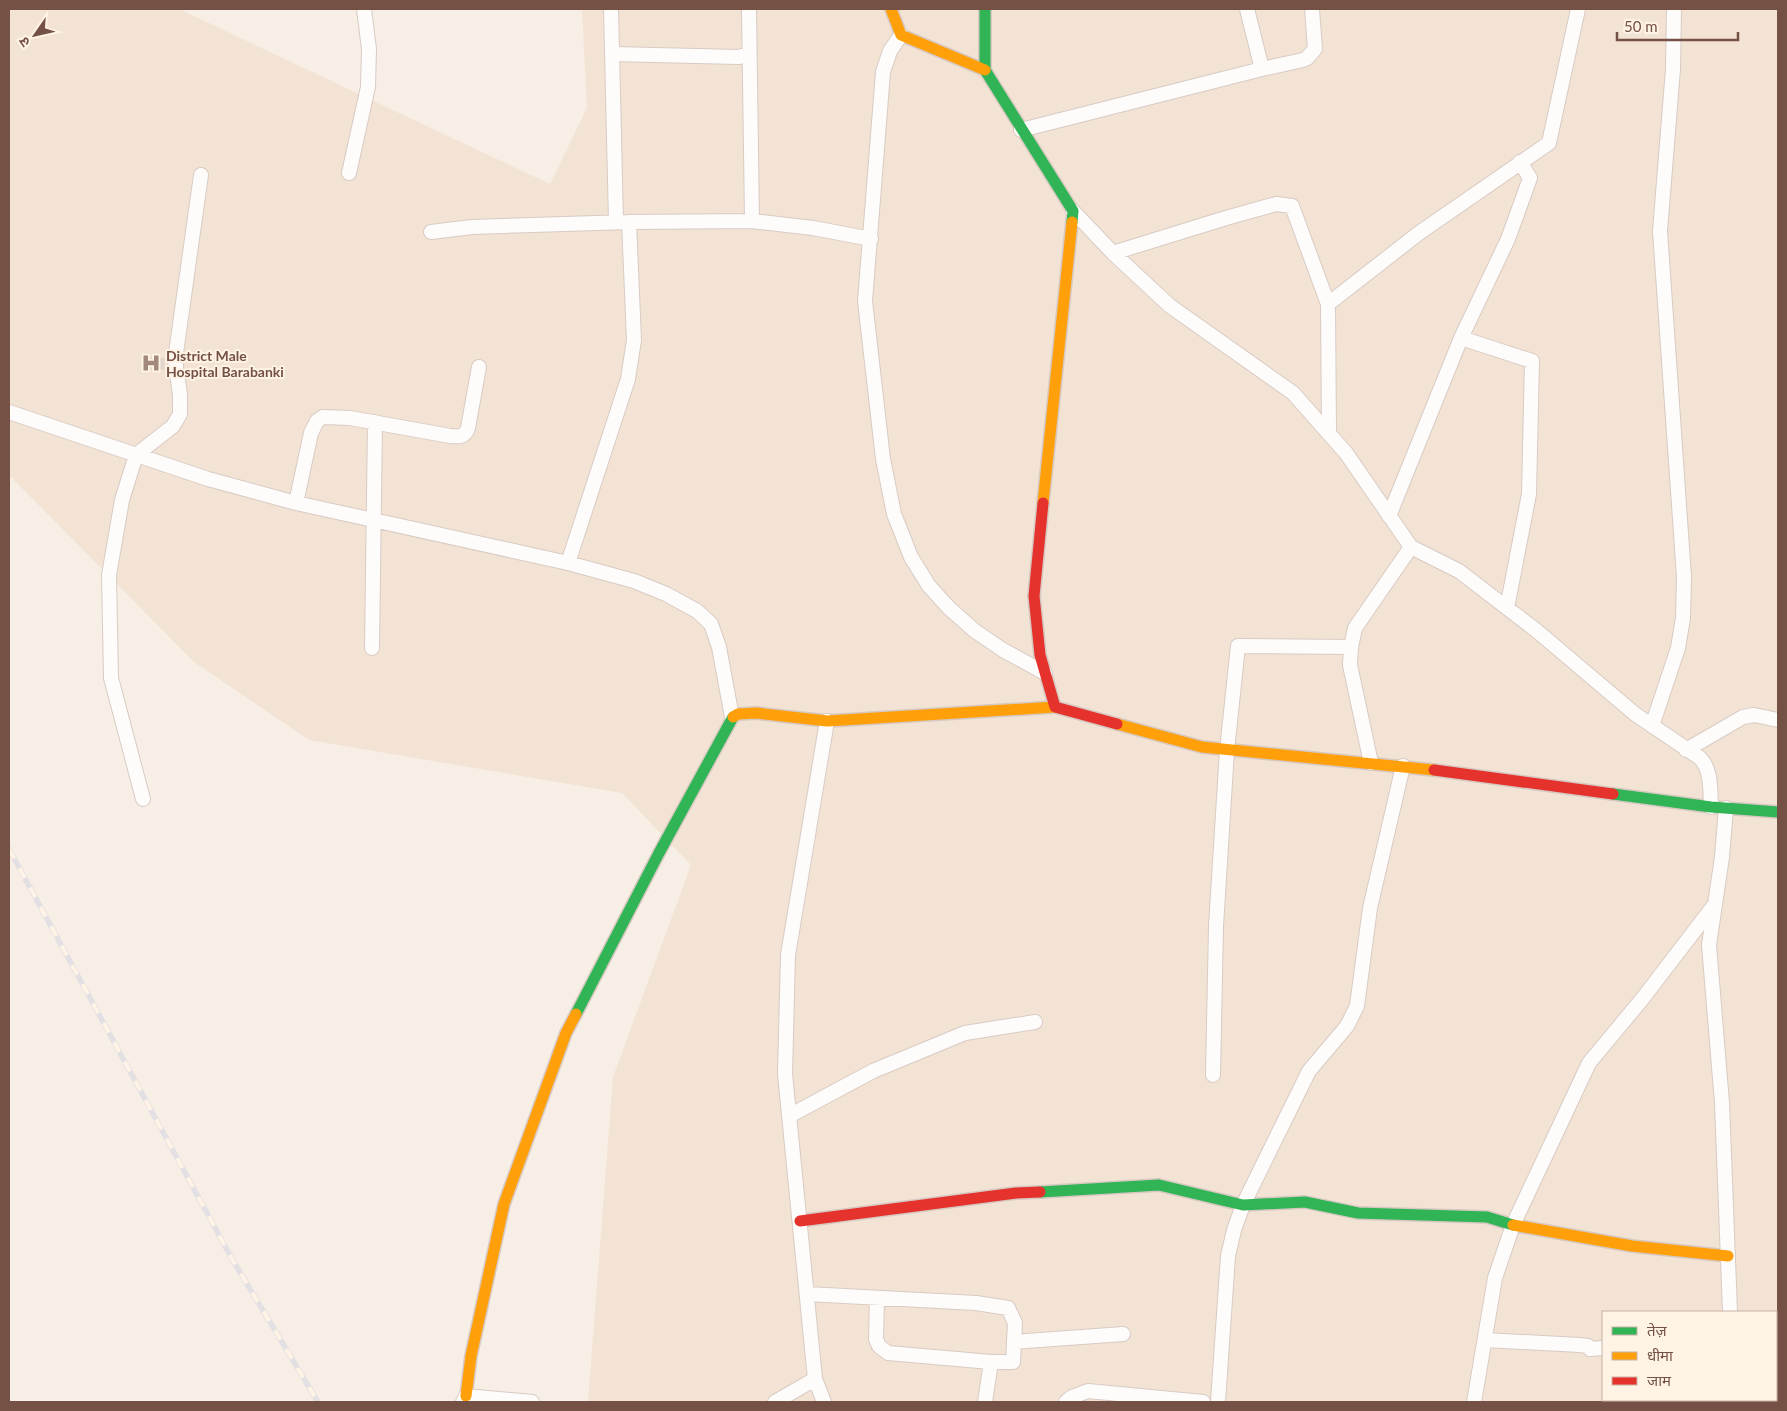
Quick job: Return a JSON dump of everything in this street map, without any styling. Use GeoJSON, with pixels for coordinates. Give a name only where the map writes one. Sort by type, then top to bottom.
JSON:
{"type":"FeatureCollection","features":[{"type":"Feature","properties":{"kind":"street"},"geometry":{"type":"LineString","coordinates":[[348,173],[368,87],[369,49],[364,9]]}},
{"type":"Feature","properties":{"kind":"street"},"geometry":{"type":"LineString","coordinates":[[568,563],[628,379],[634,340],[623,222],[612,54],[611,9]]}},
{"type":"Feature","properties":{"kind":"street"},"geometry":{"type":"LineString","coordinates":[[749,9],[752,221]]}},
{"type":"Feature","properties":{"kind":"street"},"geometry":{"type":"LineString","coordinates":[[891,9],[901,35],[984,70]]}},
{"type":"Feature","properties":{"kind":"street"},"geometry":{"type":"LineString","coordinates":[[985,9],[984,70],[1073,211],[1113,253],[1170,306],[1292,393],[1346,453],[1411,547],[1459,571],[1652,726],[1704,762],[1710,784],[1711,807]]}},
{"type":"Feature","properties":{"kind":"street"},"geometry":{"type":"LineString","coordinates":[[1247,9],[1262,69]]}},
{"type":"Feature","properties":{"kind":"street"},"geometry":{"type":"LineString","coordinates":[[1021,130],[1302,60],[1315,49],[1312,9]]}},
{"type":"Feature","properties":{"kind":"street"},"geometry":{"type":"LineString","coordinates":[[1328,304],[1419,234],[1549,143],[1578,9]]}},
{"type":"Feature","properties":{"kind":"street"},"geometry":{"type":"LineString","coordinates":[[1652,726],[1678,648],[1683,618],[1684,577],[1660,231],[1673,69],[1674,9]]}},
{"type":"Feature","properties":{"kind":"street"},"geometry":{"type":"LineString","coordinates":[[901,35],[890,52],[883,72],[865,301],[883,459],[894,514],[911,557],[929,586],[949,608],[975,631],[1003,650],[1045,673]]}},
{"type":"Feature","properties":{"kind":"street"},"geometry":{"type":"LineString","coordinates":[[612,54],[739,57],[749,54]]}},
{"type":"Feature","properties":{"kind":"street"},"geometry":{"type":"LineString","coordinates":[[1389,516],[1460,338],[1508,239],[1530,178],[1520,162]]}},
{"type":"Feature","properties":{"kind":"street"},"geometry":{"type":"LineString","coordinates":[[142,799],[111,678],[109,575],[122,500],[136,455],[173,426],[180,414],[180,395],[175,360],[201,175]]}},
{"type":"Feature","properties":{"kind":"street"},"geometry":{"type":"LineString","coordinates":[[1113,253],[1276,204],[1292,206],[1328,304],[1329,433]]}},
{"type":"Feature","properties":{"kind":"street"},"geometry":{"type":"LineString","coordinates":[[1055,706],[1040,654],[1034,596],[1073,211]]}},
{"type":"Feature","properties":{"kind":"street"},"geometry":{"type":"LineString","coordinates":[[431,232],[472,226],[752,221],[813,228],[870,239]]}},
{"type":"Feature","properties":{"kind":"street"},"geometry":{"type":"LineString","coordinates":[[1460,338],[1532,362],[1529,494],[1507,608]]}},
{"type":"Feature","properties":{"kind":"street"},"geometry":{"type":"LineString","coordinates":[[296,504],[311,433],[317,421],[323,417],[334,416],[450,436],[463,436],[468,428],[479,367]]}},
{"type":"Feature","properties":{"kind":"street"},"geometry":{"type":"LineString","coordinates":[[9,412],[208,480],[296,504],[568,563],[634,581],[666,594],[704,616],[710,624],[719,647],[732,717]]}},
{"type":"Feature","properties":{"kind":"street"},"geometry":{"type":"LineString","coordinates":[[372,648],[375,422]]}},
{"type":"Feature","properties":{"kind":"street"},"geometry":{"type":"LineString","coordinates":[[1371,763],[1350,665],[1351,647],[1355,628],[1411,547]]}},
{"type":"Feature","properties":{"kind":"street"},"geometry":{"type":"LineString","coordinates":[[1213,1075],[1216,926],[1227,750],[1238,646],[1351,647]]}},
{"type":"Feature","properties":{"kind":"street"},"geometry":{"type":"LineString","coordinates":[[532,1402],[464,1399],[471,1356],[504,1204],[566,1032],[654,861],[732,717],[738,714],[756,713],[827,721],[1055,706],[1202,748],[1403,766],[1711,807],[1778,812]]}},
{"type":"Feature","properties":{"kind":"street"},"geometry":{"type":"LineString","coordinates":[[1686,750],[1743,717],[1754,715],[1778,720]]}},
{"type":"Feature","properties":{"kind":"street"},"geometry":{"type":"LineString","coordinates":[[824,1402],[816,1380],[786,1074],[788,955],[827,721]]}},
{"type":"Feature","properties":{"kind":"street"},"geometry":{"type":"LineString","coordinates":[[1218,1402],[1228,1256],[1234,1230],[1243,1205],[1309,1071],[1347,1026],[1357,1006],[1370,908],[1403,766]]}},
{"type":"Feature","properties":{"kind":"street"},"geometry":{"type":"LineString","coordinates":[[1726,808],[1722,857],[1709,945],[1722,1103],[1730,1311]]}},
{"type":"Feature","properties":{"kind":"street"},"geometry":{"type":"LineString","coordinates":[[1474,1402],[1495,1278],[1513,1225],[1589,1063],[1715,904]]}},
{"type":"Feature","properties":{"kind":"street"},"geometry":{"type":"LineString","coordinates":[[790,1116],[872,1071],[965,1033],[1035,1022]]}},
{"type":"Feature","properties":{"kind":"street"},"geometry":{"type":"LineString","coordinates":[[800,1221],[1016,1193],[1159,1185],[1243,1205],[1305,1202],[1358,1213],[1487,1217],[1513,1225],[1632,1246],[1728,1256]]}},
{"type":"Feature","properties":{"kind":"street"},"geometry":{"type":"LineString","coordinates":[[807,1294],[976,1303],[1008,1308],[1015,1323],[1013,1362],[991,1362],[888,1353],[879,1346],[876,1339],[877,1298]]}},
{"type":"Feature","properties":{"kind":"street"},"geometry":{"type":"LineString","coordinates":[[1014,1342],[1122,1334]]}},
{"type":"Feature","properties":{"kind":"street"},"geometry":{"type":"LineString","coordinates":[[1484,1340],[1588,1346],[1590,1349],[1602,1348]]}},
{"type":"Feature","properties":{"kind":"street"},"geometry":{"type":"LineString","coordinates":[[986,1402],[991,1362]]}},
{"type":"Feature","properties":{"kind":"street"},"geometry":{"type":"LineString","coordinates":[[775,1402],[816,1380]]}},
{"type":"Feature","properties":{"kind":"street"},"geometry":{"type":"LineString","coordinates":[[1066,1402],[1072,1397],[1088,1391],[1162,1400],[1203,1402]]}},
{"type":"Feature","properties":{"kind":"shaded area"},"geometry":{"type":"Polygon","coordinates":[[[9,9],[179,9],[550,184],[587,108],[582,9],[1778,9],[1778,1402],[588,1402],[613,1077],[691,865],[622,793],[309,740],[194,662],[9,475],[9,9]]]}},
{"type":"Feature","properties":{"kind":"building"},"geometry":{"type":"Polygon","coordinates":[[[147,357],[165,358],[164,370],[147,369],[147,357]]]}},
{"type":"Feature","properties":{"kind":"railway"},"geometry":{"type":"LineString","coordinates":[[9,849],[232,1259],[318,1402]]}},
{"type":"Feature","properties":{"kind":"traffic: fast"},"geometry":{"type":"LineString","coordinates":[[985,9],[985,70],[1073,211],[1072,222]]}},
{"type":"Feature","properties":{"kind":"traffic: fast"},"geometry":{"type":"LineString","coordinates":[[576,1014],[659,853],[733,717]]}},
{"type":"Feature","properties":{"kind":"traffic: fast"},"geometry":{"type":"LineString","coordinates":[[1613,794],[1711,807],[1778,812]]}},
{"type":"Feature","properties":{"kind":"traffic: fast"},"geometry":{"type":"LineString","coordinates":[[1040,1192],[1159,1185],[1243,1205],[1305,1202],[1358,1213],[1487,1217],[1513,1225]]}},
{"type":"Feature","properties":{"kind":"traffic: slow"},"geometry":{"type":"LineString","coordinates":[[891,9],[901,35],[985,70]]}},
{"type":"Feature","properties":{"kind":"traffic: slow"},"geometry":{"type":"LineString","coordinates":[[1043,503],[1072,222]]}},
{"type":"Feature","properties":{"kind":"traffic: slow"},"geometry":{"type":"LineString","coordinates":[[733,717],[738,714],[756,713],[827,721],[1055,707]]}},
{"type":"Feature","properties":{"kind":"traffic: slow"},"geometry":{"type":"LineString","coordinates":[[1117,724],[1202,747],[1434,770]]}},
{"type":"Feature","properties":{"kind":"traffic: slow"},"geometry":{"type":"LineString","coordinates":[[466,1396],[471,1356],[504,1204],[566,1033],[576,1014]]}},
{"type":"Feature","properties":{"kind":"traffic: slow"},"geometry":{"type":"LineString","coordinates":[[1513,1225],[1632,1246],[1728,1256]]}},
{"type":"Feature","properties":{"kind":"traffic: jam"},"geometry":{"type":"LineString","coordinates":[[1043,503],[1034,596],[1040,655],[1055,707],[1117,724]]}},
{"type":"Feature","properties":{"kind":"traffic: jam"},"geometry":{"type":"LineString","coordinates":[[1434,770],[1613,794]]}},
{"type":"Feature","properties":{"kind":"traffic: jam"},"geometry":{"type":"LineString","coordinates":[[800,1221],[1016,1193],[1040,1192]]}},
{"type":"Feature","properties":{"kind":"place","name":"District Male Hospital Barabanki"},"geometry":{"type":"Point","coordinates":[151,363]}}]}
